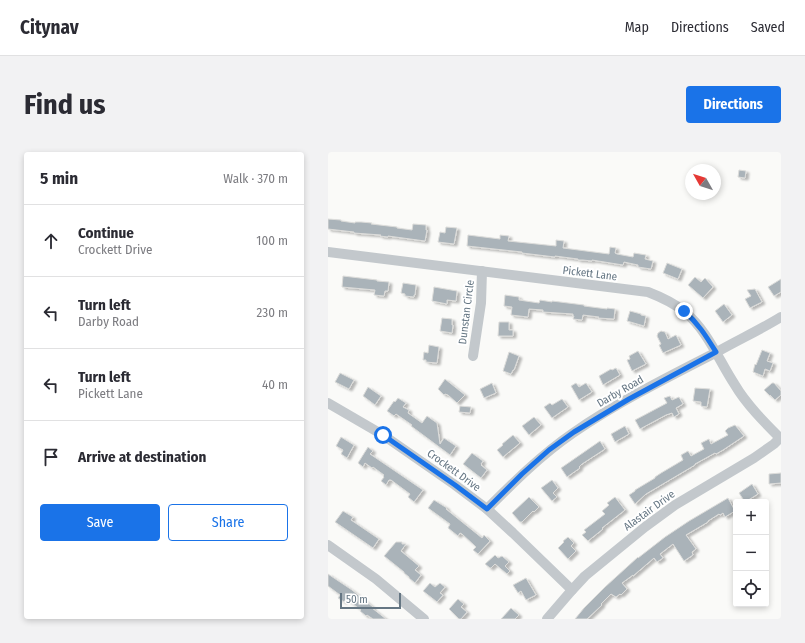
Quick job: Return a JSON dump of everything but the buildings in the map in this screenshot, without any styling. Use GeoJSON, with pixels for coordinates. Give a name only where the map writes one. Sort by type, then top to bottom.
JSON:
{"type":"FeatureCollection","features":[{"type":"Feature","properties":{"kind":"street","name":"Pickett Lane"},"geometry":{"type":"LineString","coordinates":[[328,252],[648,292],[668,300],[694,319],[702,329],[736,387],[780,439]]}},
{"type":"Feature","properties":{"kind":"street","name":"Dunstan Circle"},"geometry":{"type":"LineString","coordinates":[[473,356],[481,303],[482,272]]}},
{"type":"Feature","properties":{"kind":"street","name":"Darby Road"},"geometry":{"type":"LineString","coordinates":[[487,509],[522,474],[549,450],[574,432],[629,399],[781,317]]}},
{"type":"Feature","properties":{"kind":"street","name":"Crockett Drive"},"geometry":{"type":"LineString","coordinates":[[328,403],[383,435],[487,509],[572,590]]}},
{"type":"Feature","properties":{"kind":"street","name":"Alastair Drive"},"geometry":{"type":"LineString","coordinates":[[547,619],[586,576],[639,532],[675,505],[754,458],[780,439]]}},
{"type":"Feature","properties":{"kind":"street"},"geometry":{"type":"LineString","coordinates":[[328,546],[376,579],[424,619]]}},
{"type":"Feature","properties":{"kind":"route"},"geometry":{"type":"LineString","coordinates":[[383,435],[487,509],[522,474],[549,450],[574,432],[629,399],[716,352],[702,329],[694,319],[684,311]]}}]}
